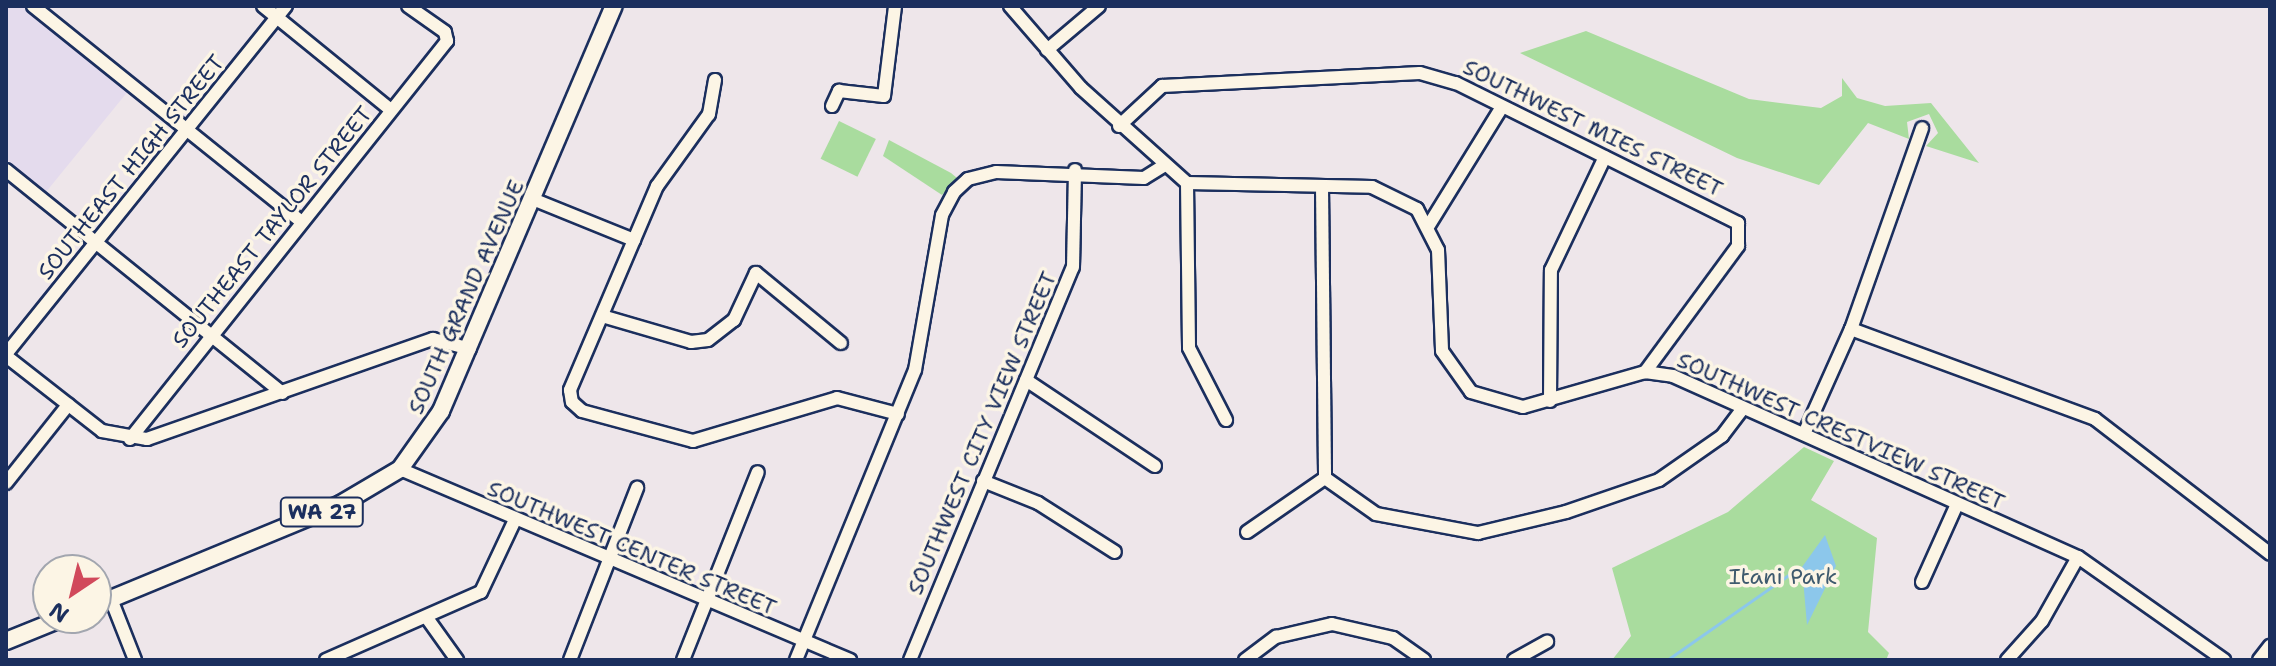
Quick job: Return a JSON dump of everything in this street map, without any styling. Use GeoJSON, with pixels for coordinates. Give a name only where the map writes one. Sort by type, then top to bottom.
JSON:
{"type":"FeatureCollection","features":[{"type":"Feature","properties":{"kind":"main road","name":"SOUTH GRAND AVENUE"},"geometry":{"type":"LineString","coordinates":[[112,598],[341,504],[400,469],[441,411],[470,349],[614,6]]}},
{"type":"Feature","properties":{"kind":"main road"},"geometry":{"type":"LineString","coordinates":[[6,641],[32,631]]}},
{"type":"Feature","properties":{"kind":"street"},"geometry":{"type":"LineString","coordinates":[[263,6],[391,110]]}},
{"type":"Feature","properties":{"kind":"street","name":"SOUTHEAST HIGH STREET"},"geometry":{"type":"LineString","coordinates":[[6,355],[286,6]]}},
{"type":"Feature","properties":{"kind":"street","name":"SOUTHEAST TAYLOR STREET"},"geometry":{"type":"LineString","coordinates":[[130,439],[447,41],[408,6]]}},
{"type":"Feature","properties":{"kind":"street"},"geometry":{"type":"LineString","coordinates":[[832,106],[839,91],[884,96],[895,6]]}},
{"type":"Feature","properties":{"kind":"street"},"geometry":{"type":"LineString","coordinates":[[1010,6],[1119,126],[1187,183],[1322,187],[1395,194],[1429,225],[1502,107]]}},
{"type":"Feature","properties":{"kind":"street"},"geometry":{"type":"LineString","coordinates":[[1047,50],[1099,6]]}},
{"type":"Feature","properties":{"kind":"street"},"geometry":{"type":"LineString","coordinates":[[42,9],[302,222]]}},
{"type":"Feature","properties":{"kind":"street","name":"SOUTHWEST MIES STREET"},"geometry":{"type":"LineString","coordinates":[[1119,126],[1162,86],[1438,76],[1728,214],[1741,235],[1645,372]]}},
{"type":"Feature","properties":{"kind":"street"},"geometry":{"type":"LineString","coordinates":[[715,80],[709,114],[657,186],[570,390],[572,402],[582,411],[693,441],[837,398],[898,414]]}},
{"type":"Feature","properties":{"kind":"street"},"geometry":{"type":"LineString","coordinates":[[1804,434],[1851,329],[1922,128]]}},
{"type":"Feature","properties":{"kind":"street"},"geometry":{"type":"LineString","coordinates":[[1550,401],[1551,270],[1605,157]]}},
{"type":"Feature","properties":{"kind":"street"},"geometry":{"type":"LineString","coordinates":[[796,660],[915,370],[942,215],[954,192],[981,174],[1075,170],[1144,178],[1163,166]]}},
{"type":"Feature","properties":{"kind":"street"},"geometry":{"type":"LineString","coordinates":[[6,170],[282,393]]}},
{"type":"Feature","properties":{"kind":"street","name":"SOUTHWEST CITY VIEW STREET"},"geometry":{"type":"LineString","coordinates":[[910,660],[1073,267],[1075,170]]}},
{"type":"Feature","properties":{"kind":"street"},"geometry":{"type":"LineString","coordinates":[[1187,183],[1189,348],[1226,420]]}},
{"type":"Feature","properties":{"kind":"street"},"geometry":{"type":"LineString","coordinates":[[1322,187],[1325,478]]}},
{"type":"Feature","properties":{"kind":"street"},"geometry":{"type":"LineString","coordinates":[[535,200],[634,240]]}},
{"type":"Feature","properties":{"kind":"street","name":"SOUTHWEST CRESTVIEW STREET"},"geometry":{"type":"LineString","coordinates":[[1429,225],[1438,250],[1442,351],[1453,373],[1496,404],[1550,401],[1645,372],[1673,376],[2078,557],[2224,660]]}},
{"type":"Feature","properties":{"kind":"street"},"geometry":{"type":"LineString","coordinates":[[602,316],[691,342],[708,340],[734,320],[756,273],[841,343]]}},
{"type":"Feature","properties":{"kind":"street"},"geometry":{"type":"LineString","coordinates":[[1851,329],[2095,419],[2270,554]]}},
{"type":"Feature","properties":{"kind":"street"},"geometry":{"type":"LineString","coordinates":[[6,355],[102,431],[130,439],[147,439],[433,339],[470,349]]}},
{"type":"Feature","properties":{"kind":"street"},"geometry":{"type":"LineString","coordinates":[[1026,380],[1155,466]]}},
{"type":"Feature","properties":{"kind":"street"},"geometry":{"type":"LineString","coordinates":[[6,483],[68,405]]}},
{"type":"Feature","properties":{"kind":"street"},"geometry":{"type":"LineString","coordinates":[[1325,478],[1376,514],[1478,533],[1659,480],[1722,436],[1743,408]]}},
{"type":"Feature","properties":{"kind":"street","name":"SOUTHWEST CENTER STREET"},"geometry":{"type":"LineString","coordinates":[[400,469],[514,522],[850,660]]}},
{"type":"Feature","properties":{"kind":"street"},"geometry":{"type":"LineString","coordinates":[[683,660],[758,472]]}},
{"type":"Feature","properties":{"kind":"street"},"geometry":{"type":"LineString","coordinates":[[1247,532],[1325,478]]}},
{"type":"Feature","properties":{"kind":"street"},"geometry":{"type":"LineString","coordinates":[[983,481],[1038,503],[1115,552]]}},
{"type":"Feature","properties":{"kind":"street"},"geometry":{"type":"LineString","coordinates":[[570,660],[637,488]]}},
{"type":"Feature","properties":{"kind":"street"},"geometry":{"type":"LineString","coordinates":[[1922,582],[1957,504]]}},
{"type":"Feature","properties":{"kind":"street"},"geometry":{"type":"LineString","coordinates":[[326,660],[481,592],[514,522]]}},
{"type":"Feature","properties":{"kind":"street"},"geometry":{"type":"LineString","coordinates":[[2007,660],[2042,621],[2078,557]]}},
{"type":"Feature","properties":{"kind":"street"},"geometry":{"type":"LineString","coordinates":[[112,618],[135,660]]}},
{"type":"Feature","properties":{"kind":"street"},"geometry":{"type":"LineString","coordinates":[[427,618],[457,660]]}},
{"type":"Feature","properties":{"kind":"street"},"geometry":{"type":"LineString","coordinates":[[1245,660],[1276,637],[1332,624],[1393,638],[1424,660]]}},
{"type":"Feature","properties":{"kind":"street"},"geometry":{"type":"LineString","coordinates":[[1514,660],[1547,642]]}},
{"type":"Feature","properties":{"kind":"street"},"geometry":{"type":"LineString","coordinates":[[2259,660],[2270,646]]}},
{"type":"Feature","properties":{"kind":"shaded area"},"geometry":{"type":"Polygon","coordinates":[[[6,6],[25,6],[129,90],[46,192],[6,159],[6,6]]]}},
{"type":"Feature","properties":{"kind":"green space"},"geometry":{"type":"Polygon","coordinates":[[[1586,31],[1749,99],[1821,108],[1842,96],[1842,78],[1857,98],[1885,106],[1931,103],[1979,163],[1926,146],[1938,133],[1929,114],[1907,122],[1909,139],[1868,123],[1819,185],[1737,158],[1520,53],[1586,31]]]}},
{"type":"Feature","properties":{"kind":"green space"},"geometry":{"type":"Polygon","coordinates":[[[839,121],[876,139],[857,177],[821,159],[839,121]]]}},
{"type":"Feature","properties":{"kind":"green space"},"geometry":{"type":"Polygon","coordinates":[[[889,140],[957,178],[942,195],[883,156],[889,140]]]}},
{"type":"Feature","properties":{"kind":"green space","name":"Itani Park"},"geometry":{"type":"Polygon","coordinates":[[[1804,447],[1834,461],[1811,500],[1877,538],[1868,632],[1889,653],[1886,660],[1612,660],[1631,636],[1612,568],[1728,512],[1804,447]]]}},
{"type":"Feature","properties":{"kind":"water"},"geometry":{"type":"Polygon","coordinates":[[[1825,535],[1836,566],[1807,625],[1802,567],[1825,535]]]}},
{"type":"Feature","properties":{"kind":"waterway"},"geometry":{"type":"LineString","coordinates":[[1796,572],[1802,571]]}},
{"type":"Feature","properties":{"kind":"waterway"},"geometry":{"type":"LineString","coordinates":[[1667,660],[1790,574]]}}]}
